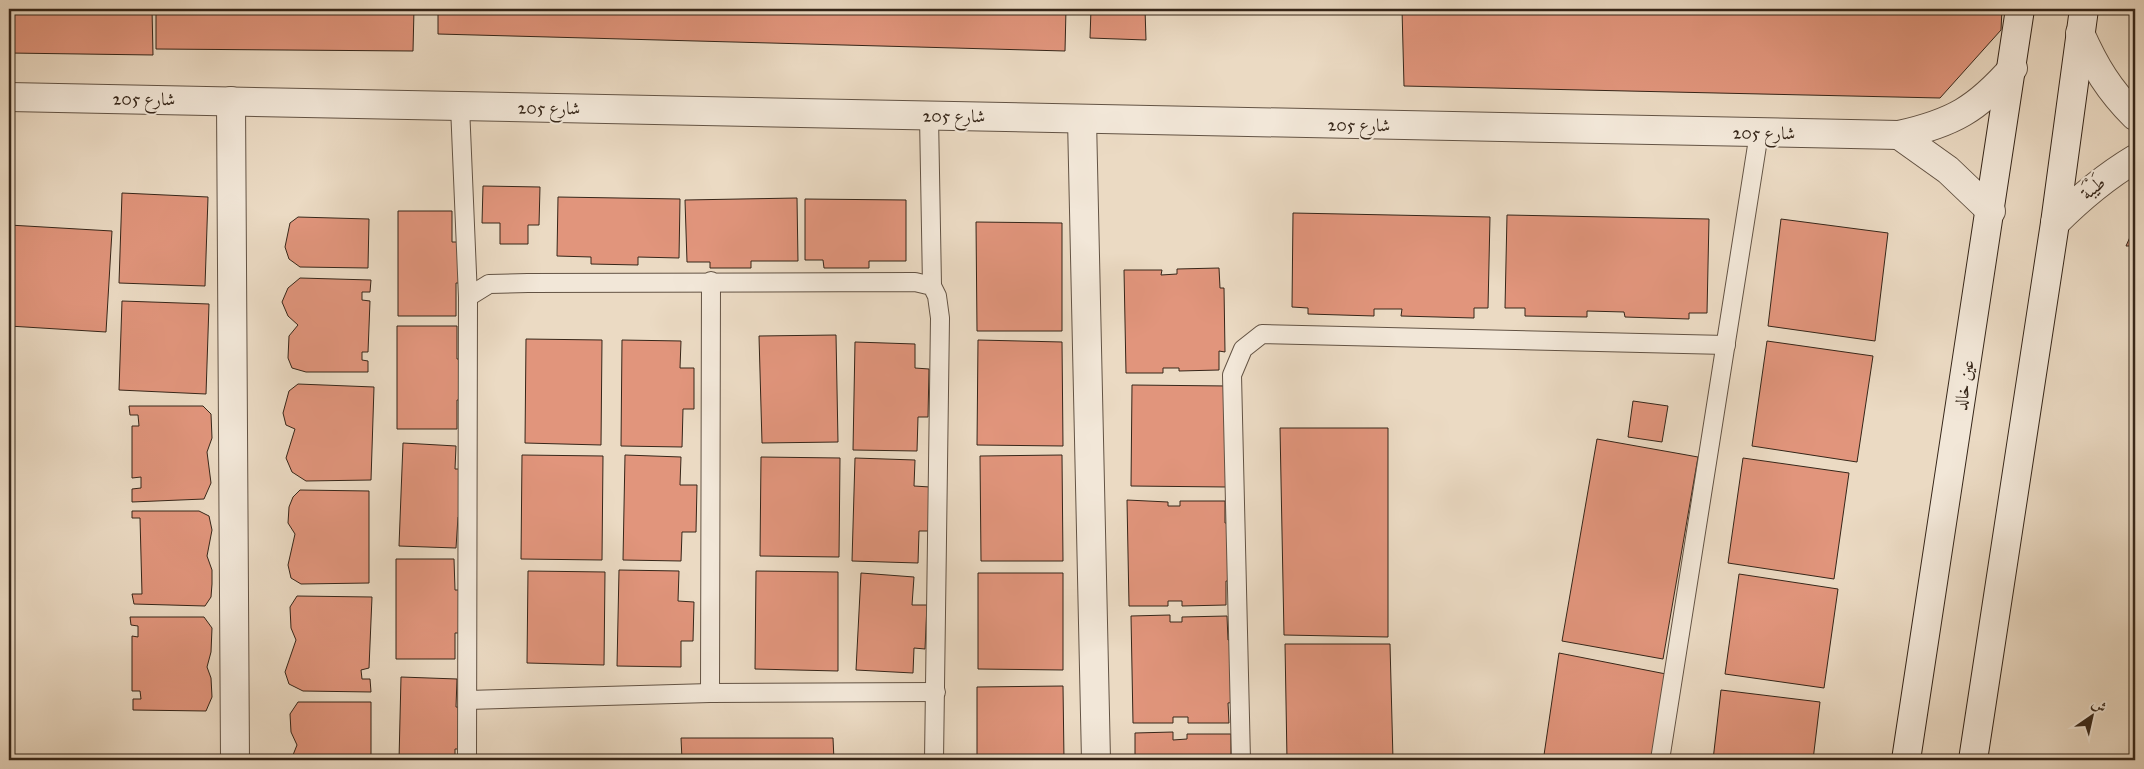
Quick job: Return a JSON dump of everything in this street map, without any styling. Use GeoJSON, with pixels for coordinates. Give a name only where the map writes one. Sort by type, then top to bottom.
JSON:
{"type":"FeatureCollection","features":[{"type":"Feature","properties":{"kind":"street","name":"عين خالد"},"geometry":{"type":"LineString","coordinates":[[1906,760],[2013,68],[2020,9]]}},
{"type":"Feature","properties":{"kind":"street"},"geometry":{"type":"LineString","coordinates":[[2082,21],[2094,66],[2115,96],[2135,116]]}},
{"type":"Feature","properties":{"kind":"street"},"geometry":{"type":"LineString","coordinates":[[1973,760],[2055,223],[2082,21]]}},
{"type":"Feature","properties":{"kind":"street","name":"شارع 205"},"geometry":{"type":"LineString","coordinates":[[9,97],[1899,135],[1932,128],[1963,114],[1991,94],[2013,68]]}},
{"type":"Feature","properties":{"kind":"street"},"geometry":{"type":"LineString","coordinates":[[231,101],[235,760]]}},
{"type":"Feature","properties":{"kind":"street"},"geometry":{"type":"LineString","coordinates":[[1082,119],[1096,760]]}},
{"type":"Feature","properties":{"kind":"street"},"geometry":{"type":"LineString","coordinates":[[1899,135],[1948,170],[1991,211]]}},
{"type":"Feature","properties":{"kind":"street","name":"طَيْبَة"},"geometry":{"type":"LineString","coordinates":[[2055,223],[2081,197],[2135,159]]}},
{"type":"Feature","properties":{"kind":"lane"},"geometry":{"type":"LineString","coordinates":[[460,106],[468,297],[467,760]]}},
{"type":"Feature","properties":{"kind":"lane"},"geometry":{"type":"LineString","coordinates":[[929,116],[932,286],[937,296],[940,318],[934,760]]}},
{"type":"Feature","properties":{"kind":"lane"},"geometry":{"type":"LineString","coordinates":[[1660,760],[1759,133]]}},
{"type":"Feature","properties":{"kind":"lane"},"geometry":{"type":"LineString","coordinates":[[468,297],[489,284],[711,281],[915,282],[932,286]]}},
{"type":"Feature","properties":{"kind":"lane"},"geometry":{"type":"LineString","coordinates":[[710,693],[711,281]]}},
{"type":"Feature","properties":{"kind":"lane"},"geometry":{"type":"LineString","coordinates":[[1241,760],[1232,375],[1243,349],[1262,334],[1726,345]]}},
{"type":"Feature","properties":{"kind":"lane"},"geometry":{"type":"LineString","coordinates":[[468,700],[710,693],[936,692]]}},
{"type":"Feature","properties":{"kind":"building"},"geometry":{"type":"Polygon","coordinates":[[[9,9],[152,9],[153,55],[9,53],[9,9]]]}},
{"type":"Feature","properties":{"kind":"building"},"geometry":{"type":"Polygon","coordinates":[[[156,9],[414,9],[413,51],[156,49],[156,9]]]}},
{"type":"Feature","properties":{"kind":"building"},"geometry":{"type":"Polygon","coordinates":[[[438,9],[1066,9],[1065,51],[438,34],[438,9]]]}},
{"type":"Feature","properties":{"kind":"building"},"geometry":{"type":"Polygon","coordinates":[[[1091,9],[1145,9],[1146,40],[1090,38],[1091,9]]]}},
{"type":"Feature","properties":{"kind":"building"},"geometry":{"type":"Polygon","coordinates":[[[1402,9],[2002,9],[2001,30],[1940,98],[1404,86],[1402,9]]]}},
{"type":"Feature","properties":{"kind":"building"},"geometry":{"type":"Polygon","coordinates":[[[483,186],[540,187],[539,225],[528,225],[528,244],[500,244],[500,223],[482,223],[483,186]]]}},
{"type":"Feature","properties":{"kind":"building"},"geometry":{"type":"Polygon","coordinates":[[[122,193],[208,197],[205,286],[119,283],[122,193]]]}},
{"type":"Feature","properties":{"kind":"building"},"geometry":{"type":"Polygon","coordinates":[[[558,197],[680,199],[679,258],[638,257],[638,265],[591,264],[591,257],[557,256],[558,197]]]}},
{"type":"Feature","properties":{"kind":"building"},"geometry":{"type":"Polygon","coordinates":[[[797,198],[798,261],[751,261],[751,268],[710,268],[710,262],[687,262],[685,200],[797,198]]]}},
{"type":"Feature","properties":{"kind":"building"},"geometry":{"type":"Polygon","coordinates":[[[805,199],[906,200],[906,261],[869,261],[869,268],[824,268],[823,260],[805,260],[805,199]]]}},
{"type":"Feature","properties":{"kind":"building"},"geometry":{"type":"Polygon","coordinates":[[[398,211],[452,211],[452,242],[463,242],[464,283],[456,283],[456,316],[398,316],[398,211]]]}},
{"type":"Feature","properties":{"kind":"building"},"geometry":{"type":"Polygon","coordinates":[[[1293,213],[1490,217],[1488,308],[1474,308],[1474,318],[1401,316],[1402,309],[1374,309],[1374,316],[1308,314],[1308,308],[1292,307],[1293,213]]]}},
{"type":"Feature","properties":{"kind":"building"},"geometry":{"type":"Polygon","coordinates":[[[1507,215],[1709,219],[1707,313],[1689,313],[1689,319],[1625,317],[1624,312],[1587,311],[1587,317],[1525,316],[1525,308],[1505,308],[1507,215]]]}},
{"type":"Feature","properties":{"kind":"building"},"geometry":{"type":"Polygon","coordinates":[[[298,217],[369,219],[368,268],[300,267],[289,259],[285,247],[290,223],[298,217]]]}},
{"type":"Feature","properties":{"kind":"building"},"geometry":{"type":"Polygon","coordinates":[[[1781,219],[1888,233],[1875,341],[1768,326],[1781,219]]]}},
{"type":"Feature","properties":{"kind":"building"},"geometry":{"type":"Polygon","coordinates":[[[976,222],[1062,223],[1062,331],[977,331],[976,222]]]}},
{"type":"Feature","properties":{"kind":"building"},"geometry":{"type":"Polygon","coordinates":[[[9,225],[112,231],[106,332],[9,326],[9,225]]]}},
{"type":"Feature","properties":{"kind":"building"},"geometry":{"type":"Polygon","coordinates":[[[2135,226],[2135,246],[2126,246],[2135,226]]]}},
{"type":"Feature","properties":{"kind":"building"},"geometry":{"type":"Polygon","coordinates":[[[1219,268],[1220,288],[1224,288],[1225,352],[1219,351],[1219,370],[1179,371],[1179,368],[1163,368],[1163,373],[1126,373],[1124,270],[1162,270],[1161,275],[1177,274],[1177,269],[1219,268]]]}},
{"type":"Feature","properties":{"kind":"building"},"geometry":{"type":"Polygon","coordinates":[[[300,278],[371,280],[370,292],[362,292],[362,300],[370,301],[368,352],[362,352],[362,360],[368,361],[368,372],[306,372],[292,368],[288,358],[289,336],[298,325],[288,316],[282,302],[288,288],[300,278]]]}},
{"type":"Feature","properties":{"kind":"building"},"geometry":{"type":"Polygon","coordinates":[[[122,301],[209,304],[206,394],[119,390],[122,301]]]}},
{"type":"Feature","properties":{"kind":"building"},"geometry":{"type":"Polygon","coordinates":[[[397,326],[457,326],[457,359],[465,359],[464,400],[457,400],[457,429],[397,429],[397,326]]]}},
{"type":"Feature","properties":{"kind":"building"},"geometry":{"type":"Polygon","coordinates":[[[836,335],[838,442],[762,443],[759,336],[836,335]]]}},
{"type":"Feature","properties":{"kind":"building"},"geometry":{"type":"Polygon","coordinates":[[[526,339],[602,340],[601,445],[525,443],[526,339]]]}},
{"type":"Feature","properties":{"kind":"building"},"geometry":{"type":"Polygon","coordinates":[[[622,340],[681,341],[680,368],[694,368],[694,409],[683,409],[682,447],[621,446],[622,340]]]}},
{"type":"Feature","properties":{"kind":"building"},"geometry":{"type":"Polygon","coordinates":[[[978,340],[1062,342],[1063,446],[977,445],[978,340]]]}},
{"type":"Feature","properties":{"kind":"building"},"geometry":{"type":"Polygon","coordinates":[[[1767,341],[1873,356],[1857,462],[1752,446],[1767,341]]]}},
{"type":"Feature","properties":{"kind":"building"},"geometry":{"type":"Polygon","coordinates":[[[855,342],[915,344],[915,368],[929,369],[928,417],[918,417],[917,451],[853,450],[855,342]]]}},
{"type":"Feature","properties":{"kind":"building"},"geometry":{"type":"Polygon","coordinates":[[[298,384],[374,387],[371,480],[306,481],[292,472],[286,458],[295,429],[286,425],[283,413],[289,391],[298,384]]]}},
{"type":"Feature","properties":{"kind":"building"},"geometry":{"type":"Polygon","coordinates":[[[1132,385],[1228,386],[1227,487],[1131,486],[1132,385]]]}},
{"type":"Feature","properties":{"kind":"building"},"geometry":{"type":"Polygon","coordinates":[[[1633,401],[1668,406],[1662,442],[1628,437],[1633,401]]]}},
{"type":"Feature","properties":{"kind":"building"},"geometry":{"type":"Polygon","coordinates":[[[129,406],[203,406],[211,414],[212,438],[207,452],[211,483],[204,499],[132,502],[132,489],[141,488],[141,477],[132,478],[132,426],[139,426],[138,415],[130,415],[129,406]]]}},
{"type":"Feature","properties":{"kind":"building"},"geometry":{"type":"Polygon","coordinates":[[[1280,428],[1388,428],[1388,637],[1284,635],[1280,428]]]}},
{"type":"Feature","properties":{"kind":"building"},"geometry":{"type":"Polygon","coordinates":[[[1597,439],[1698,457],[1663,659],[1562,641],[1597,439]]]}},
{"type":"Feature","properties":{"kind":"building"},"geometry":{"type":"Polygon","coordinates":[[[403,443],[456,446],[455,469],[466,469],[464,517],[458,517],[456,548],[399,546],[403,443]]]}},
{"type":"Feature","properties":{"kind":"building"},"geometry":{"type":"Polygon","coordinates":[[[522,455],[603,456],[602,560],[521,559],[522,455]]]}},
{"type":"Feature","properties":{"kind":"building"},"geometry":{"type":"Polygon","coordinates":[[[625,455],[681,457],[680,485],[697,485],[696,532],[682,532],[681,561],[623,560],[625,455]]]}},
{"type":"Feature","properties":{"kind":"building"},"geometry":{"type":"Polygon","coordinates":[[[1062,455],[1063,561],[981,561],[980,456],[1062,455]]]}},
{"type":"Feature","properties":{"kind":"building"},"geometry":{"type":"Polygon","coordinates":[[[761,457],[840,458],[839,557],[760,556],[761,457]]]}},
{"type":"Feature","properties":{"kind":"building"},"geometry":{"type":"Polygon","coordinates":[[[855,458],[915,460],[914,486],[930,487],[929,531],[919,531],[918,563],[852,561],[855,458]]]}},
{"type":"Feature","properties":{"kind":"building"},"geometry":{"type":"Polygon","coordinates":[[[1743,458],[1849,473],[1834,579],[1728,563],[1743,458]]]}},
{"type":"Feature","properties":{"kind":"building"},"geometry":{"type":"Polygon","coordinates":[[[300,490],[369,491],[369,583],[301,584],[291,578],[288,565],[295,534],[288,523],[289,507],[293,497],[300,490]]]}},
{"type":"Feature","properties":{"kind":"building"},"geometry":{"type":"Polygon","coordinates":[[[1127,500],[1168,502],[1168,506],[1180,506],[1180,501],[1225,501],[1225,523],[1231,523],[1231,581],[1226,581],[1226,605],[1182,606],[1182,601],[1168,601],[1168,606],[1129,606],[1127,500]]]}},
{"type":"Feature","properties":{"kind":"building"},"geometry":{"type":"Polygon","coordinates":[[[132,511],[199,511],[209,516],[212,530],[207,556],[212,570],[212,584],[211,597],[205,606],[134,604],[132,594],[142,594],[140,518],[132,518],[132,511]]]}},
{"type":"Feature","properties":{"kind":"building"},"geometry":{"type":"Polygon","coordinates":[[[396,559],[454,559],[455,590],[465,590],[465,633],[455,633],[455,659],[396,659],[396,559]]]}},
{"type":"Feature","properties":{"kind":"building"},"geometry":{"type":"Polygon","coordinates":[[[619,570],[679,571],[678,601],[694,602],[693,641],[681,641],[681,667],[617,666],[619,570]]]}},
{"type":"Feature","properties":{"kind":"building"},"geometry":{"type":"Polygon","coordinates":[[[528,571],[605,572],[604,665],[527,663],[528,571]]]}},
{"type":"Feature","properties":{"kind":"building"},"geometry":{"type":"Polygon","coordinates":[[[756,571],[838,572],[838,671],[755,669],[756,571]]]}},
{"type":"Feature","properties":{"kind":"building"},"geometry":{"type":"Polygon","coordinates":[[[861,573],[914,577],[912,605],[927,605],[925,649],[914,648],[913,673],[856,670],[861,573]]]}},
{"type":"Feature","properties":{"kind":"building"},"geometry":{"type":"Polygon","coordinates":[[[978,573],[1063,573],[1063,670],[978,669],[978,573]]]}},
{"type":"Feature","properties":{"kind":"building"},"geometry":{"type":"Polygon","coordinates":[[[1739,574],[1838,589],[1824,688],[1725,674],[1739,574]]]}},
{"type":"Feature","properties":{"kind":"building"},"geometry":{"type":"Polygon","coordinates":[[[297,596],[372,597],[369,668],[361,670],[362,679],[370,679],[371,692],[303,691],[289,684],[285,672],[296,640],[291,628],[290,607],[297,596]]]}},
{"type":"Feature","properties":{"kind":"building"},"geometry":{"type":"Polygon","coordinates":[[[1170,615],[1170,622],[1182,622],[1182,617],[1227,616],[1228,640],[1234,640],[1235,702],[1228,703],[1229,723],[1188,723],[1188,717],[1173,717],[1173,723],[1133,723],[1131,616],[1170,615]]]}},
{"type":"Feature","properties":{"kind":"building"},"geometry":{"type":"Polygon","coordinates":[[[130,617],[204,617],[212,628],[211,652],[207,667],[211,678],[212,697],[206,711],[133,710],[133,699],[141,699],[140,691],[132,691],[132,636],[138,637],[138,626],[131,625],[130,617]]]}},
{"type":"Feature","properties":{"kind":"building"},"geometry":{"type":"Polygon","coordinates":[[[1285,644],[1390,644],[1393,760],[1287,760],[1285,644]]]}},
{"type":"Feature","properties":{"kind":"building"},"geometry":{"type":"Polygon","coordinates":[[[1559,653],[1666,674],[1651,760],[1583,760],[1544,755],[1559,653]]]}},
{"type":"Feature","properties":{"kind":"building"},"geometry":{"type":"Polygon","coordinates":[[[401,677],[457,679],[456,707],[465,708],[464,749],[455,749],[455,760],[399,760],[401,677]]]}},
{"type":"Feature","properties":{"kind":"building"},"geometry":{"type":"Polygon","coordinates":[[[1063,686],[1064,760],[977,760],[977,687],[1063,686]]]}},
{"type":"Feature","properties":{"kind":"building"},"geometry":{"type":"Polygon","coordinates":[[[1721,690],[1820,702],[1813,760],[1713,760],[1721,690]]]}},
{"type":"Feature","properties":{"kind":"building"},"geometry":{"type":"Polygon","coordinates":[[[298,702],[371,702],[371,760],[291,760],[297,745],[291,732],[290,714],[298,702]]]}},
{"type":"Feature","properties":{"kind":"building"},"geometry":{"type":"Polygon","coordinates":[[[1173,732],[1173,740],[1187,739],[1187,734],[1231,734],[1231,757],[1237,756],[1237,760],[1135,760],[1135,733],[1173,732]]]}},
{"type":"Feature","properties":{"kind":"building"},"geometry":{"type":"Polygon","coordinates":[[[681,738],[833,738],[834,760],[682,760],[681,738]]]}},
{"type":"Feature","properties":{"kind":"building"},"geometry":{"type":"Polygon","coordinates":[[[1544,755],[1583,760],[1543,760],[1544,755]]]}}]}
